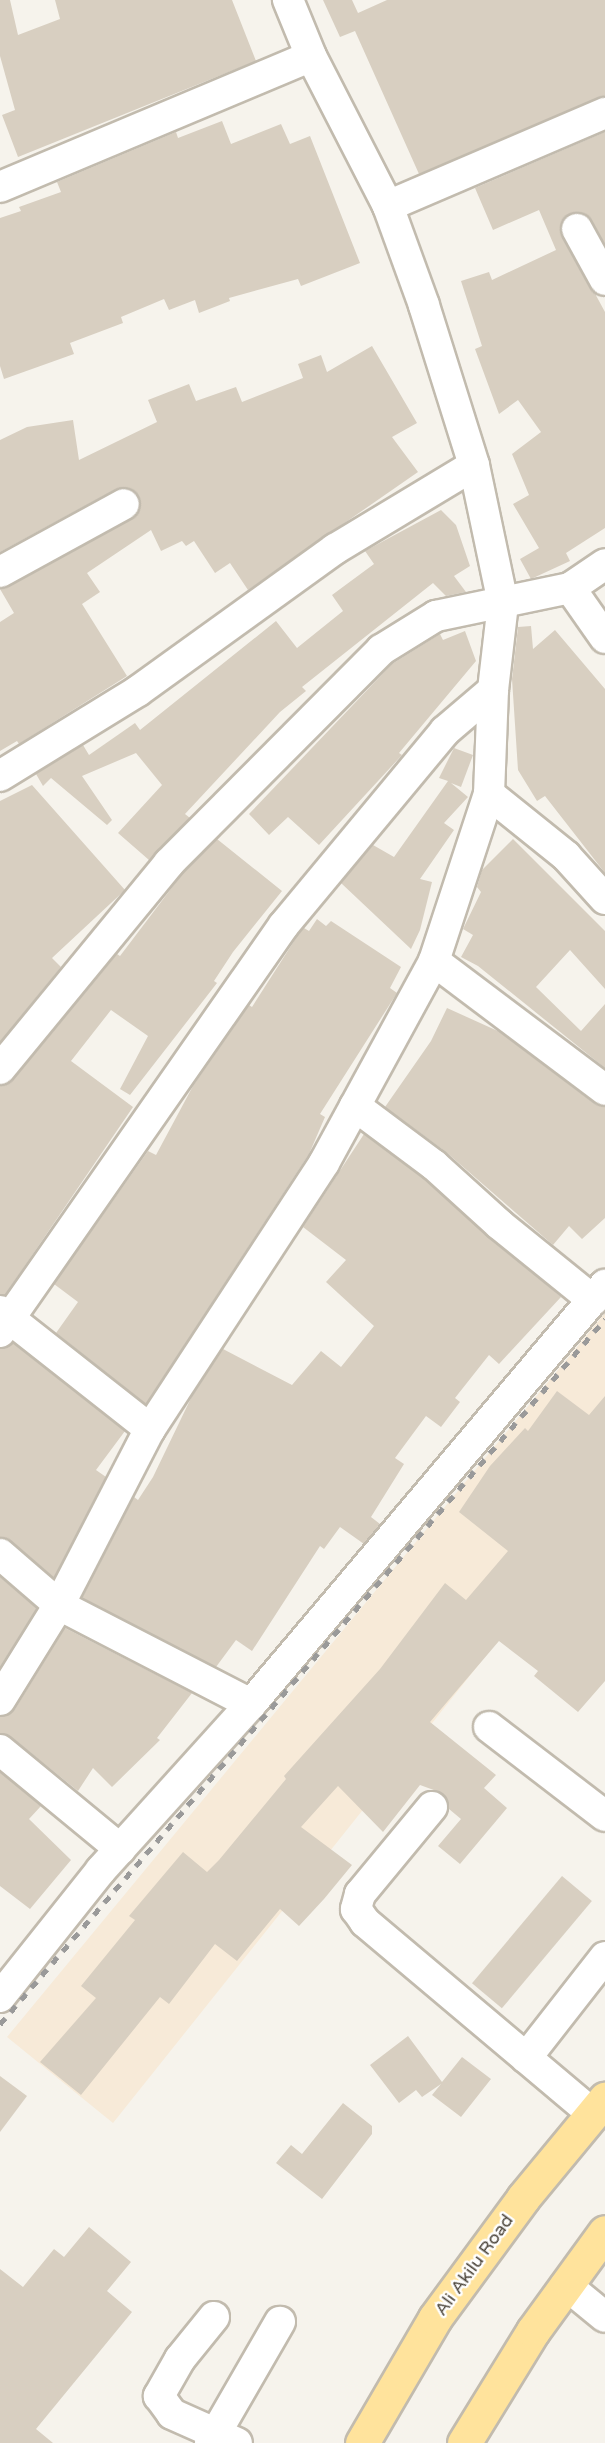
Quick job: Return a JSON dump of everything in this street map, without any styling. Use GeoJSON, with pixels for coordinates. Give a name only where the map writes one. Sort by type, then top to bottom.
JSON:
{"type":"FeatureCollection","features":[{"type":"Feature","properties":{"kind":"main road","name":"Ali Akilu Road"},"geometry":{"type":"LineString","coordinates":[[362,2443],[435,2318],[523,2198],[599,2106]]}},
{"type":"Feature","properties":{"kind":"main road"},"geometry":{"type":"LineString","coordinates":[[464,2443],[566,2285],[605,2232]]}},
{"type":"Feature","properties":{"kind":"street"},"geometry":{"type":"LineString","coordinates":[[0,1700],[59,1605],[150,1429],[324,1162],[434,961],[489,794],[493,690],[503,603],[474,465],[424,305],[388,206],[310,56],[288,0]]}},
{"type":"Feature","properties":{"kind":"street"},"geometry":{"type":"LineString","coordinates":[[0,187],[310,56]]}},
{"type":"Feature","properties":{"kind":"street"},"geometry":{"type":"LineString","coordinates":[[388,206],[605,113]]}},
{"type":"Feature","properties":{"kind":"street"},"geometry":{"type":"LineString","coordinates":[[577,229],[605,280]]}},
{"type":"Feature","properties":{"kind":"street"},"geometry":{"type":"LineString","coordinates":[[0,776],[138,691],[335,549],[474,465]]}},
{"type":"Feature","properties":{"kind":"street"},"geometry":{"type":"LineString","coordinates":[[0,572],[124,504]]}},
{"type":"Feature","properties":{"kind":"street"},"geometry":{"type":"LineString","coordinates":[[0,1069],[169,863],[381,650],[436,616],[570,588],[605,564]]}},
{"type":"Feature","properties":{"kind":"street"},"geometry":{"type":"LineString","coordinates":[[570,588],[605,638]]}},
{"type":"Feature","properties":{"kind":"street"},"geometry":{"type":"LineString","coordinates":[[150,1429],[3,1320],[284,925],[446,731],[493,690]]}},
{"type":"Feature","properties":{"kind":"street"},"geometry":{"type":"LineString","coordinates":[[489,794],[566,856],[605,899]]}},
{"type":"Feature","properties":{"kind":"street"},"geometry":{"type":"LineString","coordinates":[[434,961],[605,1090]]}},
{"type":"Feature","properties":{"kind":"street"},"geometry":{"type":"LineString","coordinates":[[0,1997],[120,1849],[251,1704],[599,1293],[499,1224],[434,1165],[355,1106]]}},
{"type":"Feature","properties":{"kind":"street"},"geometry":{"type":"LineString","coordinates":[[0,1554],[59,1605],[251,1704]]}},
{"type":"Feature","properties":{"kind":"street"},"geometry":{"type":"LineString","coordinates":[[489,1727],[605,1816]]}},
{"type":"Feature","properties":{"kind":"street"},"geometry":{"type":"LineString","coordinates":[[0,1750],[120,1849]]}},
{"type":"Feature","properties":{"kind":"street"},"geometry":{"type":"LineString","coordinates":[[432,1807],[360,1894],[356,1909],[365,1922],[525,2058],[599,2106]]}},
{"type":"Feature","properties":{"kind":"street"},"geometry":{"type":"LineString","coordinates":[[525,2058],[603,1963]]}},
{"type":"Feature","properties":{"kind":"street"},"geometry":{"type":"LineString","coordinates":[[566,2285],[605,2317]]}},
{"type":"Feature","properties":{"kind":"street"},"geometry":{"type":"LineString","coordinates":[[214,2317],[180,2359],[159,2396],[172,2414],[221,2439],[280,2322]]}},
{"type":"Feature","properties":{"kind":"shaded area"},"geometry":{"type":"Polygon","coordinates":[[[605,1313],[605,1515],[492,1648],[113,2123],[7,2037],[605,1313]]]}},
{"type":"Feature","properties":{"kind":"building"},"geometry":{"type":"Polygon","coordinates":[[[0,0],[10,0],[18,35],[60,19],[55,0],[232,0],[256,61],[18,157],[2,115],[15,110],[0,56],[0,0]]]}},
{"type":"Feature","properties":{"kind":"building"},"geometry":{"type":"Polygon","coordinates":[[[323,0],[352,0],[358,13],[387,0],[605,0],[605,96],[419,174],[355,31],[340,37],[323,0]]]}},
{"type":"Feature","properties":{"kind":"building"},"geometry":{"type":"Polygon","coordinates":[[[222,121],[231,144],[281,124],[290,144],[310,136],[360,263],[301,286],[298,279],[229,298],[230,301],[199,313],[195,300],[169,310],[164,299],[121,317],[123,323],[70,343],[74,354],[4,379],[0,366],[0,218],[21,211],[19,207],[61,192],[57,182],[176,132],[178,138],[222,121]]]}},
{"type":"Feature","properties":{"kind":"building"},"geometry":{"type":"Polygon","coordinates":[[[605,132],[605,244],[585,214],[568,214],[560,229],[605,312],[605,528],[566,553],[570,561],[531,579],[520,559],[539,548],[513,504],[529,495],[512,454],[541,432],[518,400],[499,414],[475,349],[482,346],[461,281],[489,272],[492,280],[556,250],[539,210],[493,230],[475,188],[605,132]]]}},
{"type":"Feature","properties":{"kind":"building"},"geometry":{"type":"Polygon","coordinates":[[[372,346],[417,423],[392,437],[418,472],[248,590],[230,563],[215,573],[194,541],[186,546],[182,541],[161,551],[151,530],[87,573],[100,592],[82,604],[127,676],[19,744],[17,741],[0,751],[0,622],[14,613],[0,589],[132,519],[141,504],[133,490],[116,489],[0,552],[0,440],[27,427],[73,420],[79,460],[157,422],[148,400],[189,384],[196,401],[236,387],[242,402],[303,378],[298,364],[321,355],[327,372],[372,346]]]}},
{"type":"Feature","properties":{"kind":"building"},"geometry":{"type":"Polygon","coordinates":[[[441,510],[456,525],[470,566],[454,576],[466,592],[446,596],[433,583],[302,687],[306,691],[280,712],[185,814],[190,818],[149,860],[118,833],[162,785],[136,753],[82,776],[112,820],[107,825],[51,778],[43,786],[36,774],[83,745],[89,755],[135,723],[140,730],[276,621],[297,648],[343,611],[332,595],[374,564],[365,551],[441,510]]]}},
{"type":"Feature","properties":{"kind":"building"},"geometry":{"type":"Polygon","coordinates":[[[531,626],[533,649],[555,630],[605,689],[605,873],[545,796],[537,801],[518,770],[512,679],[518,627],[531,626]]]}},
{"type":"Feature","properties":{"kind":"building"},"geometry":{"type":"Polygon","coordinates":[[[465,631],[476,661],[399,753],[402,755],[319,845],[288,817],[269,835],[249,814],[392,664],[440,634],[443,640],[465,631]]]}},
{"type":"Feature","properties":{"kind":"building"},"geometry":{"type":"Polygon","coordinates":[[[454,748],[473,755],[461,787],[451,783],[468,797],[444,823],[454,830],[420,879],[432,882],[420,930],[411,949],[341,883],[373,845],[394,857],[448,781],[439,778],[454,748]]]}},
{"type":"Feature","properties":{"kind":"building"},"geometry":{"type":"Polygon","coordinates":[[[32,785],[125,890],[52,958],[61,967],[0,1042],[0,801],[32,785]]]}},
{"type":"Feature","properties":{"kind":"building"},"geometry":{"type":"Polygon","coordinates":[[[217,839],[282,891],[233,952],[214,981],[217,983],[130,1095],[120,1089],[148,1036],[111,1010],[71,1061],[133,1107],[5,1295],[0,1294],[0,1086],[13,1080],[117,954],[120,956],[183,873],[217,839]]]}},
{"type":"Feature","properties":{"kind":"building"},"geometry":{"type":"Polygon","coordinates":[[[513,839],[605,931],[605,989],[570,950],[536,987],[581,1031],[605,1004],[605,1068],[478,966],[461,957],[473,935],[463,929],[481,892],[477,887],[482,870],[513,839]]]}},
{"type":"Feature","properties":{"kind":"building"},"geometry":{"type":"Polygon","coordinates":[[[317,919],[326,926],[331,921],[401,967],[390,988],[397,993],[320,1114],[325,1117],[309,1154],[146,1404],[56,1333],[78,1302],[54,1284],[148,1151],[156,1155],[193,1086],[249,1005],[252,1007],[298,935],[304,928],[309,931],[317,919]]]}},
{"type":"Feature","properties":{"kind":"building"},"geometry":{"type":"Polygon","coordinates":[[[447,1008],[500,1032],[595,1104],[605,1107],[605,1218],[582,1239],[569,1226],[553,1245],[446,1152],[385,1107],[431,1041],[447,1008]]]}},
{"type":"Feature","properties":{"kind":"building"},"geometry":{"type":"Polygon","coordinates":[[[364,1134],[423,1178],[561,1297],[499,1364],[489,1355],[455,1398],[460,1402],[441,1427],[426,1416],[395,1458],[404,1464],[371,1517],[380,1524],[364,1544],[340,1527],[324,1549],[320,1546],[252,1651],[236,1640],[216,1667],[82,1598],[134,1497],[138,1500],[153,1477],[192,1396],[223,1349],[292,1385],[321,1351],[341,1367],[374,1326],[326,1282],[346,1260],[303,1227],[364,1134]]]}},
{"type":"Feature","properties":{"kind":"building"},"geometry":{"type":"Polygon","coordinates":[[[13,1343],[125,1431],[96,1470],[106,1477],[54,1578],[11,1541],[0,1537],[0,1349],[13,1343]]]}},
{"type":"Feature","properties":{"kind":"building"},"geometry":{"type":"Polygon","coordinates":[[[557,1391],[589,1415],[605,1396],[605,1681],[578,1712],[534,1676],[538,1671],[499,1641],[430,1722],[496,1775],[484,1788],[507,1808],[460,1864],[438,1846],[461,1819],[449,1809],[442,1793],[420,1785],[383,1832],[338,1786],[301,1827],[352,1865],[324,1899],[299,1926],[280,1909],[237,1961],[215,1944],[169,2004],[160,1997],[81,2095],[40,2062],[96,1998],[81,1986],[135,1920],[129,1916],[183,1852],[207,1872],[219,1860],[286,1779],[284,1776],[380,1669],[445,1583],[466,1600],[508,1551],[459,1512],[490,1466],[525,1428],[528,1431],[557,1391]]]}},
{"type":"Feature","properties":{"kind":"building"},"geometry":{"type":"Polygon","coordinates":[[[0,1577],[37,1608],[0,1667],[0,1577]]]}},
{"type":"Feature","properties":{"kind":"building"},"geometry":{"type":"Polygon","coordinates":[[[65,1628],[192,1693],[157,1738],[160,1740],[112,1787],[93,1768],[78,1791],[11,1737],[0,1733],[0,1717],[15,1709],[65,1628]]]}},
{"type":"Feature","properties":{"kind":"building"},"geometry":{"type":"Polygon","coordinates":[[[0,1772],[41,1806],[29,1819],[71,1860],[30,1909],[0,1886],[0,1772]]]}},
{"type":"Feature","properties":{"kind":"building"},"geometry":{"type":"Polygon","coordinates":[[[562,1876],[592,1901],[502,2008],[472,1983],[562,1876]]]}},
{"type":"Feature","properties":{"kind":"building"},"geometry":{"type":"Polygon","coordinates":[[[408,2036],[442,2082],[462,2057],[491,2079],[461,2117],[432,2095],[441,2084],[422,2097],[416,2090],[399,2103],[370,2065],[408,2036]]]}},
{"type":"Feature","properties":{"kind":"building"},"geometry":{"type":"Polygon","coordinates":[[[0,2076],[27,2096],[0,2132],[0,2076]]]}},
{"type":"Feature","properties":{"kind":"building"},"geometry":{"type":"Polygon","coordinates":[[[343,2103],[372,2126],[372,2134],[322,2199],[276,2163],[291,2145],[302,2154],[343,2103]]]}},
{"type":"Feature","properties":{"kind":"building"},"geometry":{"type":"Polygon","coordinates":[[[89,2227],[131,2262],[107,2291],[132,2312],[36,2429],[53,2443],[0,2443],[0,2269],[23,2287],[54,2249],[64,2257],[89,2227]]]}},
{"type":"Feature","properties":{"kind":"railway"},"geometry":{"type":"LineString","coordinates":[[0,2024],[605,1319]]}}]}
